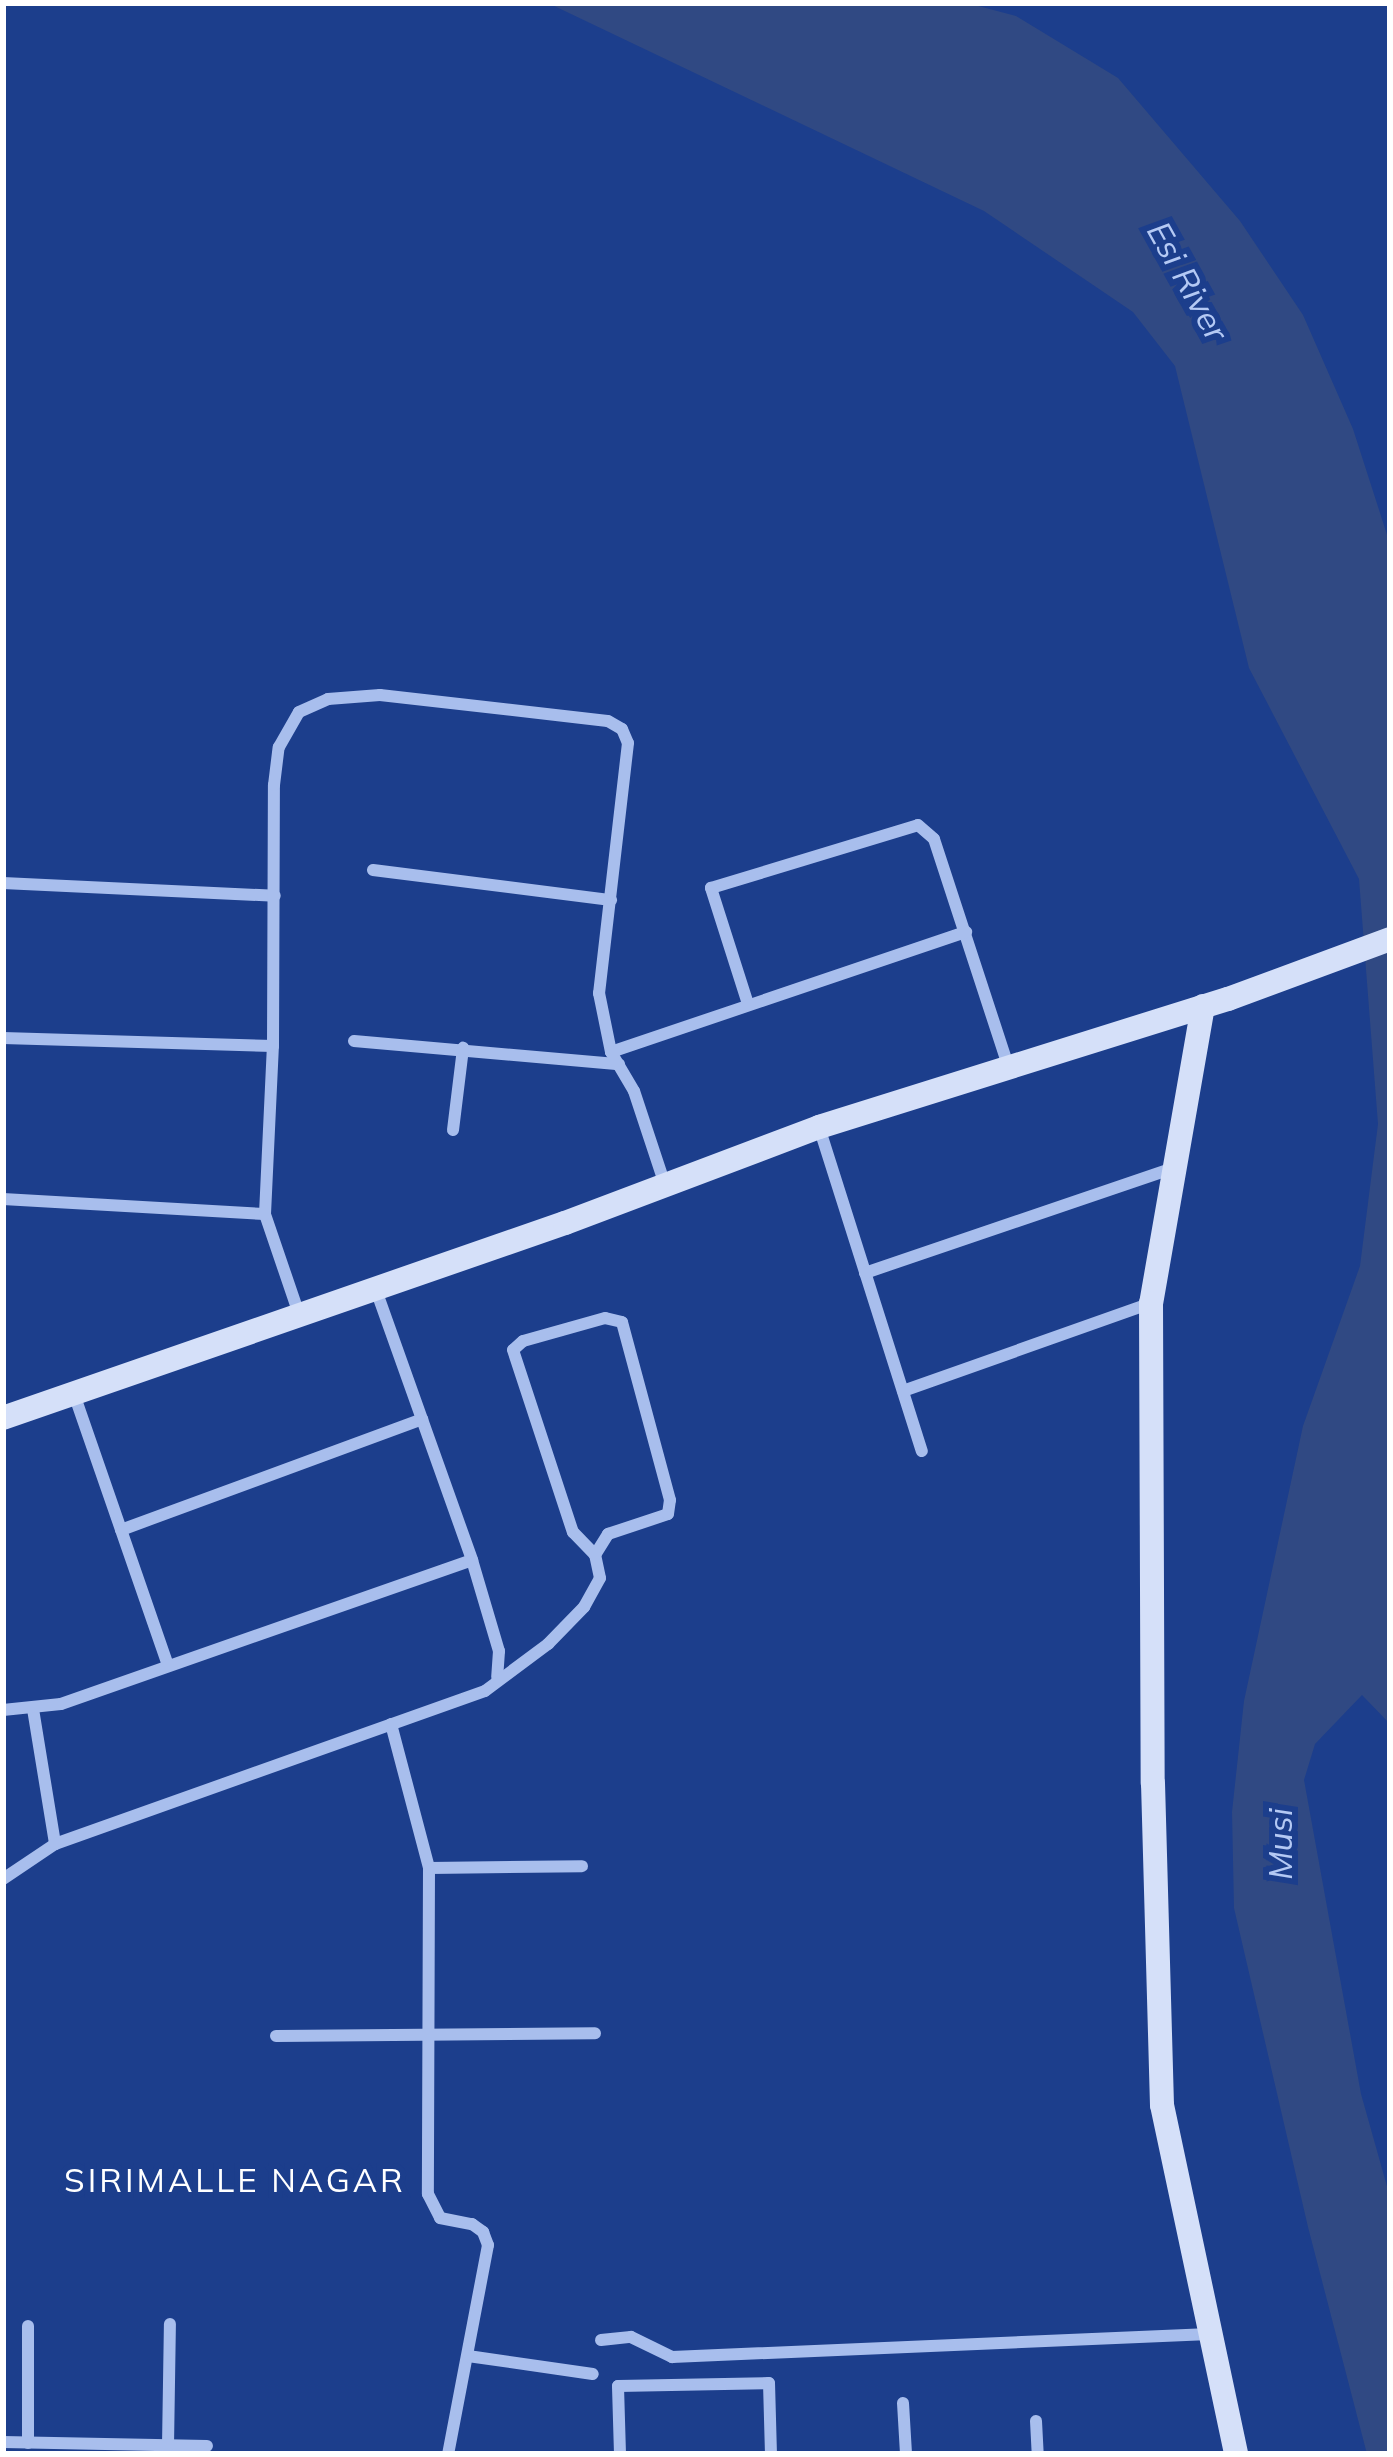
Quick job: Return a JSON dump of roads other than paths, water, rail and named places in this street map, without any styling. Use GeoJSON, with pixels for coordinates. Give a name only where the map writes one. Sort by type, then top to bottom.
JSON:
{"type":"FeatureCollection","features":[{"type":"Feature","properties":{"kind":"street"},"geometry":{"type":"LineString","coordinates":[[300,1317],[265,1214],[279,747],[299,712],[328,699],[380,695],[608,721],[622,729],[628,743],[598,993],[615,1058],[665,1185]]}},
{"type":"Feature","properties":{"kind":"street"},"geometry":{"type":"LineString","coordinates":[[748,1004],[711,888],[918,825],[934,839],[1008,1066]]}},
{"type":"Feature","properties":{"kind":"street"},"geometry":{"type":"LineString","coordinates":[[374,870],[611,900]]}},
{"type":"Feature","properties":{"kind":"street"},"geometry":{"type":"LineString","coordinates":[[3,883],[275,896]]}},
{"type":"Feature","properties":{"kind":"street"},"geometry":{"type":"LineString","coordinates":[[354,1041],[615,1058],[748,1004],[966,932]]}},
{"type":"Feature","properties":{"kind":"street"},"geometry":{"type":"LineString","coordinates":[[3,1418],[376,1290],[819,1127],[1216,1002],[1390,939]]}},
{"type":"Feature","properties":{"kind":"street"},"geometry":{"type":"LineString","coordinates":[[1216,1002],[1176,1167],[1151,1303],[1153,1783],[1162,2105],[1237,2454]]}},
{"type":"Feature","properties":{"kind":"street"},"geometry":{"type":"LineString","coordinates":[[3,1038],[273,1046]]}},
{"type":"Feature","properties":{"kind":"street"},"geometry":{"type":"LineString","coordinates":[[453,1130],[463,1048]]}},
{"type":"Feature","properties":{"kind":"street"},"geometry":{"type":"LineString","coordinates":[[819,1127],[922,1451]]}},
{"type":"Feature","properties":{"kind":"street"},"geometry":{"type":"LineString","coordinates":[[866,1273],[1176,1167]]}},
{"type":"Feature","properties":{"kind":"street"},"geometry":{"type":"LineString","coordinates":[[3,1199],[265,1214]]}},
{"type":"Feature","properties":{"kind":"street"},"geometry":{"type":"LineString","coordinates":[[376,1290],[472,1560],[499,1651],[497,1677]]}},
{"type":"Feature","properties":{"kind":"street"},"geometry":{"type":"LineString","coordinates":[[903,1390],[1151,1303]]}},
{"type":"Feature","properties":{"kind":"street"},"geometry":{"type":"LineString","coordinates":[[3,1879],[56,1844],[485,1691],[497,1677],[548,1644],[584,1607],[600,1578],[595,1555],[573,1532],[513,1351],[523,1341],[605,1318],[622,1322],[670,1500],[668,1514],[608,1534],[595,1555]]}},
{"type":"Feature","properties":{"kind":"street"},"geometry":{"type":"LineString","coordinates":[[74,1394],[167,1662]]}},
{"type":"Feature","properties":{"kind":"street"},"geometry":{"type":"LineString","coordinates":[[121,1530],[422,1419]]}},
{"type":"Feature","properties":{"kind":"street"},"geometry":{"type":"LineString","coordinates":[[3,1710],[33,1709],[472,1560]]}},
{"type":"Feature","properties":{"kind":"street"},"geometry":{"type":"LineString","coordinates":[[33,1709],[56,1844]]}},
{"type":"Feature","properties":{"kind":"street"},"geometry":{"type":"LineString","coordinates":[[391,1724],[429,1868],[431,2209],[440,2218],[472,2224],[483,2232],[488,2245],[448,2454]]}},
{"type":"Feature","properties":{"kind":"street"},"geometry":{"type":"LineString","coordinates":[[429,1868],[582,1866]]}},
{"type":"Feature","properties":{"kind":"street"},"geometry":{"type":"LineString","coordinates":[[276,2036],[595,2033]]}},
{"type":"Feature","properties":{"kind":"street"},"geometry":{"type":"LineString","coordinates":[[168,2446],[170,2324]]}},
{"type":"Feature","properties":{"kind":"street"},"geometry":{"type":"LineString","coordinates":[[28,2326],[28,2443]]}},
{"type":"Feature","properties":{"kind":"street"},"geometry":{"type":"LineString","coordinates":[[601,2340],[631,2337],[672,2357],[1211,2334]]}},
{"type":"Feature","properties":{"kind":"street"},"geometry":{"type":"LineString","coordinates":[[468,2356],[593,2374]]}},
{"type":"Feature","properties":{"kind":"street"},"geometry":{"type":"LineString","coordinates":[[620,2454],[618,2386],[769,2383],[771,2454]]}},
{"type":"Feature","properties":{"kind":"street"},"geometry":{"type":"LineString","coordinates":[[904,2403],[906,2454]]}},
{"type":"Feature","properties":{"kind":"street"},"geometry":{"type":"LineString","coordinates":[[1036,2420],[1038,2454]]}},
{"type":"Feature","properties":{"kind":"street"},"geometry":{"type":"LineString","coordinates":[[3,2442],[55,2449],[207,2446]]}},
{"type":"Feature","properties":{"kind":"water"},"geometry":{"type":"Polygon","coordinates":[[[548,3],[967,3],[1016,16],[1118,78],[1240,221],[1303,315],[1353,429],[1390,544],[1390,1724],[1362,1695],[1315,1744],[1304,1780],[1361,2094],[1390,2197],[1390,2454],[1367,2454],[1308,2227],[1234,1908],[1232,1812],[1244,1701],[1303,1426],[1360,1266],[1378,1124],[1359,879],[1249,668],[1175,366],[1133,312],[984,211],[548,3]]]}},
{"type":"Feature","properties":{"kind":"district","name":"SIRIMALLE NAGAR"},"geometry":{"type":"Point","coordinates":[235,2180]}},
{"type":"Feature","properties":{"kind":"water label","name":"Esi River"},"geometry":{"type":"Point","coordinates":[1188,281]}},
{"type":"Feature","properties":{"kind":"water label","name":"Musi"},"geometry":{"type":"Point","coordinates":[1280,1844]}}]}
